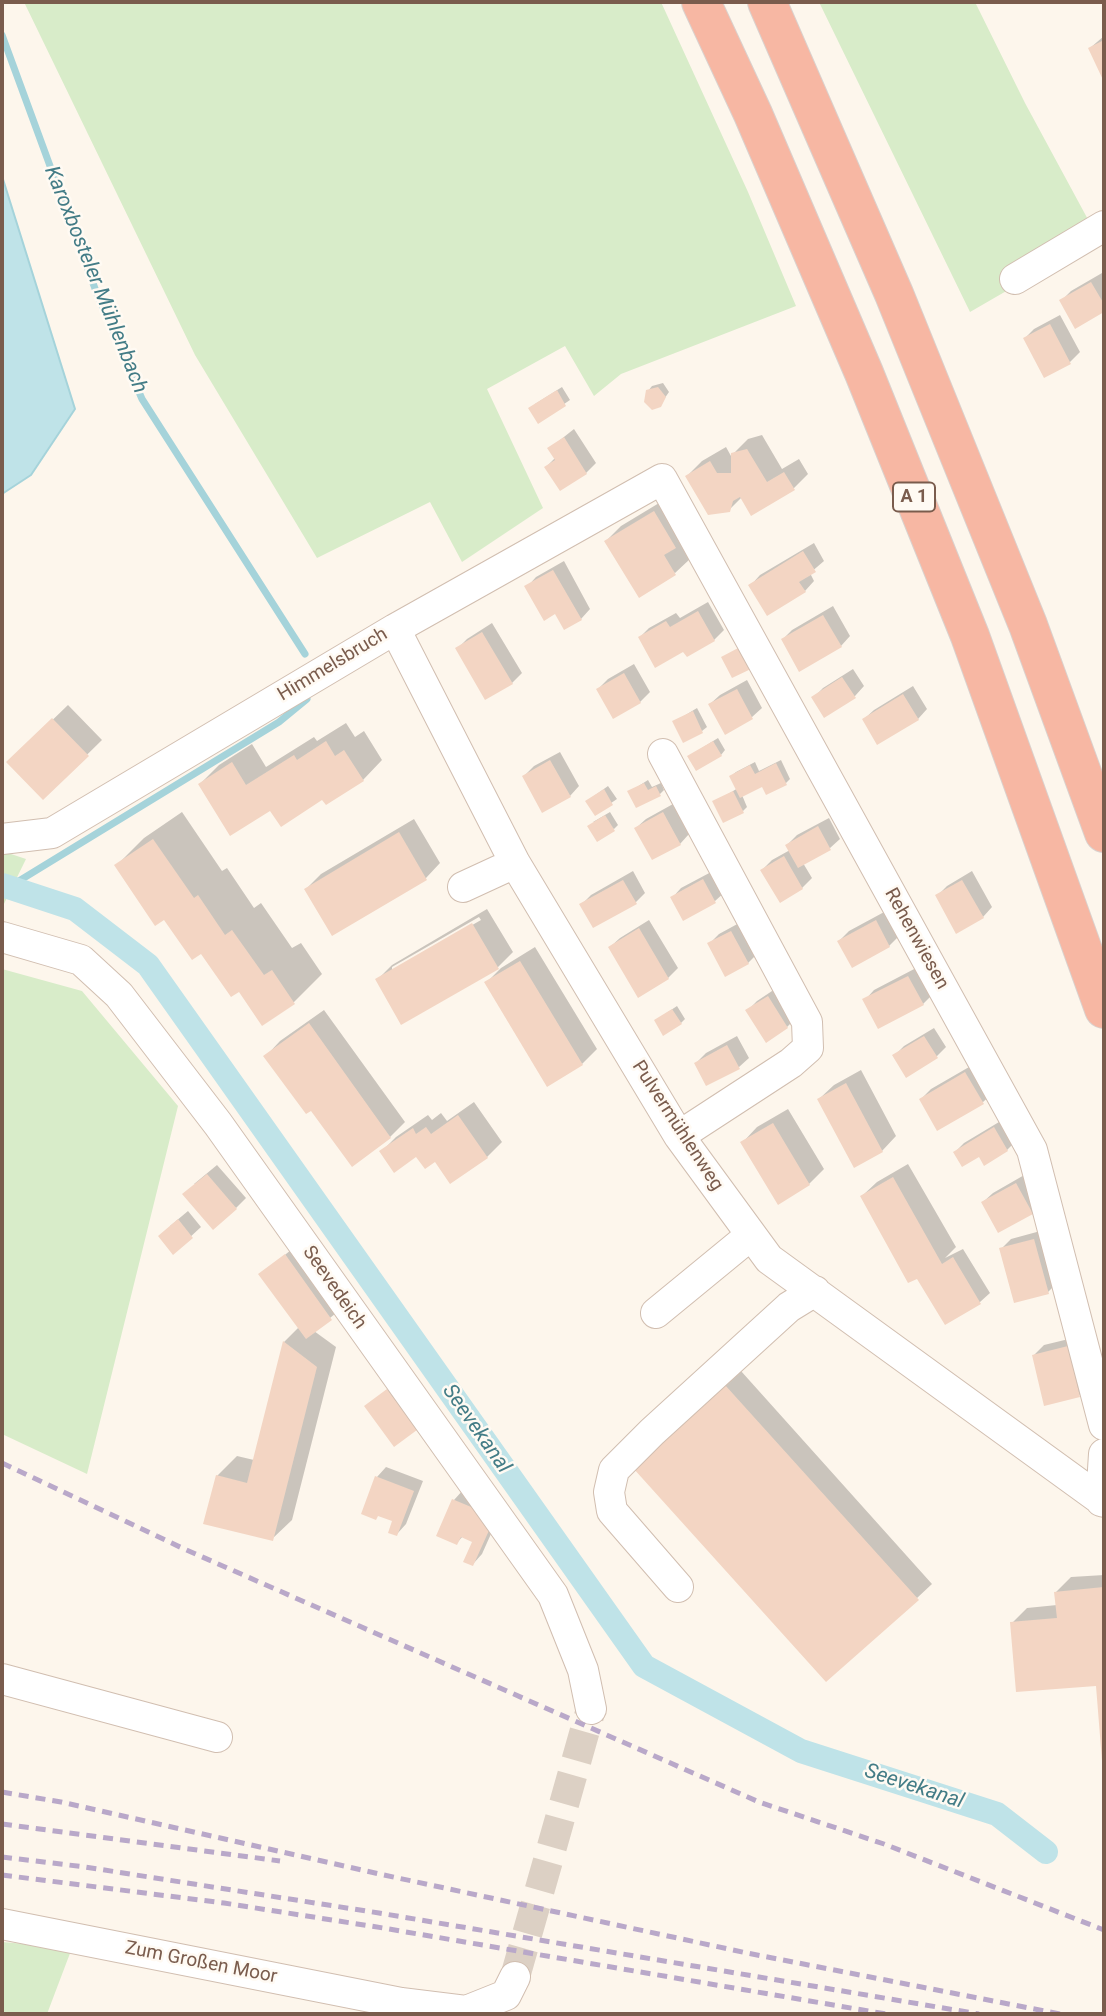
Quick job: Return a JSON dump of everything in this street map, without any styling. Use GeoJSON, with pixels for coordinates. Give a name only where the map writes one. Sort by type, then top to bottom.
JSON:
{"type":"FeatureCollection","features":[{"type":"Feature","properties":{"kind":"highway","name":"A 1"},"geometry":{"type":"LineString","coordinates":[[701,2],[753,114],[854,348],[930,536],[970,636],[1104,1009]]}},
{"type":"Feature","properties":{"kind":"highway"},"geometry":{"type":"LineString","coordinates":[[767,2],[899,307],[1028,625],[1104,833]]}},
{"type":"Feature","properties":{"kind":"street"},"geometry":{"type":"LineString","coordinates":[[1015,278],[1104,226]]}},
{"type":"Feature","properties":{"kind":"street","name":"Himmelsbruch"},"geometry":{"type":"LineString","coordinates":[[2,839],[52,833],[395,629],[662,479]]}},
{"type":"Feature","properties":{"kind":"street","name":"Rehenwiesen"},"geometry":{"type":"LineString","coordinates":[[662,479],[1032,1150],[1104,1425]]}},
{"type":"Feature","properties":{"kind":"street","name":"Pulvermühlenweg"},"geometry":{"type":"LineString","coordinates":[[395,629],[515,863],[679,1136],[769,1259],[1103,1502]]}},
{"type":"Feature","properties":{"kind":"street"},"geometry":{"type":"LineString","coordinates":[[663,754],[807,1022],[808,1048],[791,1063],[679,1136]]}},
{"type":"Feature","properties":{"kind":"street"},"geometry":{"type":"LineString","coordinates":[[463,887],[515,863]]}},
{"type":"Feature","properties":{"kind":"street","name":"Seevedeich"},"geometry":{"type":"LineString","coordinates":[[2,937],[81,960],[119,995],[210,1113],[553,1595],[583,1670],[591,1709]]}},
{"type":"Feature","properties":{"kind":"street"},"geometry":{"type":"LineString","coordinates":[[656,1313],[751,1235]]}},
{"type":"Feature","properties":{"kind":"street"},"geometry":{"type":"LineString","coordinates":[[678,1587],[612,1511],[609,1492],[614,1470],[789,1307],[815,1291]]}},
{"type":"Feature","properties":{"kind":"street"},"geometry":{"type":"LineString","coordinates":[[1103,1502],[1104,1454]]}},
{"type":"Feature","properties":{"kind":"street"},"geometry":{"type":"LineString","coordinates":[[2,1679],[217,1737]]}},
{"type":"Feature","properties":{"kind":"street","name":"Zum Großen Moor"},"geometry":{"type":"LineString","coordinates":[[2,1924],[399,2008]]}},
{"type":"Feature","properties":{"kind":"street"},"geometry":{"type":"LineString","coordinates":[[399,2008],[466,2011],[506,1995],[515,1977]]}},
{"type":"Feature","properties":{"kind":"green space"},"geometry":{"type":"Polygon","coordinates":[[[24,2],[661,2],[748,192],[796,306],[621,374],[594,396],[565,346],[487,389],[543,508],[462,562],[430,502],[317,558],[195,355],[24,2]]]}},
{"type":"Feature","properties":{"kind":"green space"},"geometry":{"type":"Polygon","coordinates":[[[819,2],[975,2],[1025,103],[1098,238],[970,312],[819,2]]]}},
{"type":"Feature","properties":{"kind":"green space"},"geometry":{"type":"Polygon","coordinates":[[[2,851],[26,859],[2,908],[2,851]]]}},
{"type":"Feature","properties":{"kind":"green space"},"geometry":{"type":"Polygon","coordinates":[[[2,969],[82,991],[178,1106],[87,1474],[2,1434],[2,969]]]}},
{"type":"Feature","properties":{"kind":"green space"},"geometry":{"type":"Polygon","coordinates":[[[2,1942],[72,1948],[47,2014],[2,2014],[2,1942]]]}},
{"type":"Feature","properties":{"kind":"water"},"geometry":{"type":"Polygon","coordinates":[[[2,176],[75,409],[31,475],[2,494],[2,176]]]}},
{"type":"Feature","properties":{"kind":"building"},"geometry":{"type":"Polygon","coordinates":[[[1104,40],[1104,82],[1088,48],[1104,40]]]}},
{"type":"Feature","properties":{"kind":"building"},"geometry":{"type":"Polygon","coordinates":[[[1091,282],[1104,304],[1104,312],[1075,329],[1059,300],[1091,282]]]}},
{"type":"Feature","properties":{"kind":"building"},"geometry":{"type":"Polygon","coordinates":[[[1050,324],[1071,364],[1044,378],[1023,338],[1050,324]]]}},
{"type":"Feature","properties":{"kind":"building"},"geometry":{"type":"Polygon","coordinates":[[[658,387],[666,397],[661,407],[652,410],[644,402],[646,390],[658,387]]]}},
{"type":"Feature","properties":{"kind":"building"},"geometry":{"type":"Polygon","coordinates":[[[557,390],[566,406],[538,424],[528,408],[557,390]]]}},
{"type":"Feature","properties":{"kind":"building"},"geometry":{"type":"Polygon","coordinates":[[[564,437],[587,474],[560,491],[544,467],[555,460],[547,448],[564,437]]]}},
{"type":"Feature","properties":{"kind":"building"},"geometry":{"type":"Polygon","coordinates":[[[747,449],[767,482],[784,472],[795,490],[751,516],[740,497],[733,501],[730,512],[708,515],[685,476],[710,461],[717,473],[731,473],[731,453],[747,449]]]}},
{"type":"Feature","properties":{"kind":"building"},"geometry":{"type":"Polygon","coordinates":[[[654,511],[676,548],[664,555],[676,575],[639,598],[604,541],[654,511]]]}},
{"type":"Feature","properties":{"kind":"building"},"geometry":{"type":"Polygon","coordinates":[[[803,551],[816,572],[799,582],[806,592],[767,616],[748,585],[803,551]]]}},
{"type":"Feature","properties":{"kind":"building"},"geometry":{"type":"Polygon","coordinates":[[[553,570],[582,620],[564,630],[555,614],[544,621],[524,586],[553,570]]]}},
{"type":"Feature","properties":{"kind":"building"},"geometry":{"type":"Polygon","coordinates":[[[698,611],[715,641],[687,657],[683,652],[655,668],[638,637],[666,621],[670,627],[698,611]]]}},
{"type":"Feature","properties":{"kind":"building"},"geometry":{"type":"Polygon","coordinates":[[[823,615],[842,647],[799,672],[781,639],[823,615]]]}},
{"type":"Feature","properties":{"kind":"building"},"geometry":{"type":"Polygon","coordinates":[[[482,632],[513,684],[485,700],[455,648],[482,632]]]}},
{"type":"Feature","properties":{"kind":"building"},"geometry":{"type":"Polygon","coordinates":[[[742,646],[753,668],[732,678],[721,657],[742,646]]]}},
{"type":"Feature","properties":{"kind":"building"},"geometry":{"type":"Polygon","coordinates":[[[624,673],[641,703],[613,719],[596,689],[624,673]]]}},
{"type":"Feature","properties":{"kind":"building"},"geometry":{"type":"Polygon","coordinates":[[[842,677],[856,698],[824,718],[811,697],[842,677]]]}},
{"type":"Feature","properties":{"kind":"building"},"geometry":{"type":"Polygon","coordinates":[[[737,689],[753,719],[725,735],[708,704],[737,689]]]}},
{"type":"Feature","properties":{"kind":"building"},"geometry":{"type":"Polygon","coordinates":[[[903,694],[919,720],[877,745],[862,719],[903,694]]]}},
{"type":"Feature","properties":{"kind":"building"},"geometry":{"type":"Polygon","coordinates":[[[693,711],[703,733],[683,743],[672,721],[693,711]]]}},
{"type":"Feature","properties":{"kind":"building"},"geometry":{"type":"Polygon","coordinates":[[[52,718],[89,756],[43,800],[6,762],[52,718]]]}},
{"type":"Feature","properties":{"kind":"building"},"geometry":{"type":"Polygon","coordinates":[[[326,741],[335,756],[344,750],[364,781],[326,805],[322,800],[281,827],[270,811],[230,836],[198,784],[232,762],[246,785],[294,755],[297,760],[326,741]]]}},
{"type":"Feature","properties":{"kind":"building"},"geometry":{"type":"Polygon","coordinates":[[[713,741],[722,756],[696,771],[687,756],[713,741]]]}},
{"type":"Feature","properties":{"kind":"building"},"geometry":{"type":"Polygon","coordinates":[[[550,760],[571,797],[542,813],[522,776],[550,760]]]}},
{"type":"Feature","properties":{"kind":"building"},"geometry":{"type":"Polygon","coordinates":[[[776,763],[787,785],[766,795],[762,787],[740,798],[729,776],[750,765],[755,774],[776,763]]]}},
{"type":"Feature","properties":{"kind":"building"},"geometry":{"type":"Polygon","coordinates":[[[644,783],[648,790],[656,786],[661,796],[636,808],[627,791],[644,783]]]}},
{"type":"Feature","properties":{"kind":"building"},"geometry":{"type":"Polygon","coordinates":[[[604,789],[613,805],[595,816],[585,801],[604,789]]]}},
{"type":"Feature","properties":{"kind":"building"},"geometry":{"type":"Polygon","coordinates":[[[733,791],[744,813],[723,823],[712,801],[733,791]]]}},
{"type":"Feature","properties":{"kind":"building"},"geometry":{"type":"Polygon","coordinates":[[[663,812],[681,845],[652,860],[634,828],[663,812]]]}},
{"type":"Feature","properties":{"kind":"building"},"geometry":{"type":"Polygon","coordinates":[[[605,815],[615,831],[597,842],[587,826],[605,815]]]}},
{"type":"Feature","properties":{"kind":"building"},"geometry":{"type":"Polygon","coordinates":[[[818,826],[831,850],[798,868],[785,845],[818,826]]]}},
{"type":"Feature","properties":{"kind":"building"},"geometry":{"type":"Polygon","coordinates":[[[399,832],[427,880],[332,936],[304,889],[399,832]]]}},
{"type":"Feature","properties":{"kind":"building"},"geometry":{"type":"Polygon","coordinates":[[[153,839],[194,898],[198,895],[225,935],[232,930],[264,975],[272,970],[295,1004],[262,1026],[239,992],[231,997],[201,954],[192,960],[164,920],[155,926],[114,865],[153,839]]]}},
{"type":"Feature","properties":{"kind":"building"},"geometry":{"type":"Polygon","coordinates":[[[784,856],[803,889],[780,903],[760,870],[784,856]]]}},
{"type":"Feature","properties":{"kind":"building"},"geometry":{"type":"Polygon","coordinates":[[[703,879],[716,903],[683,921],[670,897],[703,879]]]}},
{"type":"Feature","properties":{"kind":"building"},"geometry":{"type":"Polygon","coordinates":[[[623,880],[637,904],[593,928],[579,904],[623,880]]]}},
{"type":"Feature","properties":{"kind":"building"},"geometry":{"type":"Polygon","coordinates":[[[962,880],[984,918],[956,934],[935,895],[962,880]]]}},
{"type":"Feature","properties":{"kind":"building"},"geometry":{"type":"Polygon","coordinates":[[[876,920],[890,947],[852,968],[837,941],[876,920]]]}},
{"type":"Feature","properties":{"kind":"building"},"geometry":{"type":"Polygon","coordinates":[[[472,923],[499,969],[401,1025],[375,979],[472,923]]]}},
{"type":"Feature","properties":{"kind":"building"},"geometry":{"type":"Polygon","coordinates":[[[639,928],[669,979],[638,998],[608,947],[639,928]]]}},
{"type":"Feature","properties":{"kind":"building"},"geometry":{"type":"Polygon","coordinates":[[[731,931],[749,964],[725,977],[707,943],[731,931]]]}},
{"type":"Feature","properties":{"kind":"building"},"geometry":{"type":"Polygon","coordinates":[[[520,961],[583,1065],[547,1087],[484,982],[520,961]]]}},
{"type":"Feature","properties":{"kind":"building"},"geometry":{"type":"Polygon","coordinates":[[[908,976],[924,1005],[878,1029],[862,999],[908,976]]]}},
{"type":"Feature","properties":{"kind":"building"},"geometry":{"type":"Polygon","coordinates":[[[768,996],[788,1028],[766,1043],[745,1010],[768,996]]]}},
{"type":"Feature","properties":{"kind":"building"},"geometry":{"type":"Polygon","coordinates":[[[672,1009],[682,1024],[663,1036],[654,1020],[672,1009]]]}},
{"type":"Feature","properties":{"kind":"building"},"geometry":{"type":"Polygon","coordinates":[[[309,1023],[391,1138],[352,1167],[311,1111],[306,1114],[263,1056],[309,1023]]]}},
{"type":"Feature","properties":{"kind":"building"},"geometry":{"type":"Polygon","coordinates":[[[924,1036],[938,1058],[906,1078],[892,1055],[924,1036]]]}},
{"type":"Feature","properties":{"kind":"building"},"geometry":{"type":"Polygon","coordinates":[[[727,1045],[740,1069],[706,1086],[694,1063],[727,1045]]]}},
{"type":"Feature","properties":{"kind":"building"},"geometry":{"type":"Polygon","coordinates":[[[965,1072],[984,1104],[937,1131],[919,1099],[965,1072]]]}},
{"type":"Feature","properties":{"kind":"building"},"geometry":{"type":"Polygon","coordinates":[[[846,1083],[883,1152],[854,1168],[817,1099],[846,1083]]]}},
{"type":"Feature","properties":{"kind":"building"},"geometry":{"type":"Polygon","coordinates":[[[458,1115],[488,1158],[450,1184],[435,1162],[425,1169],[416,1157],[394,1173],[379,1151],[413,1128],[416,1134],[426,1127],[431,1134],[458,1115]]]}},
{"type":"Feature","properties":{"kind":"building"},"geometry":{"type":"Polygon","coordinates":[[[773,1123],[810,1185],[778,1205],[740,1142],[773,1123]]]}},
{"type":"Feature","properties":{"kind":"building"},"geometry":{"type":"Polygon","coordinates":[[[994,1127],[1008,1151],[984,1166],[979,1157],[962,1167],[953,1152],[994,1127]]]}},
{"type":"Feature","properties":{"kind":"building"},"geometry":{"type":"Polygon","coordinates":[[[207,1174],[237,1209],[213,1230],[182,1194],[207,1174]]]}},
{"type":"Feature","properties":{"kind":"building"},"geometry":{"type":"Polygon","coordinates":[[[893,1177],[942,1264],[953,1257],[981,1304],[945,1325],[917,1279],[908,1283],[860,1196],[893,1177]]]}},
{"type":"Feature","properties":{"kind":"building"},"geometry":{"type":"Polygon","coordinates":[[[1016,1183],[1033,1214],[998,1233],[981,1202],[1016,1183]]]}},
{"type":"Feature","properties":{"kind":"building"},"geometry":{"type":"Polygon","coordinates":[[[178,1219],[193,1238],[173,1255],[158,1236],[178,1219]]]}},
{"type":"Feature","properties":{"kind":"building"},"geometry":{"type":"Polygon","coordinates":[[[1034,1239],[1049,1294],[1014,1303],[999,1248],[1034,1239]]]}},
{"type":"Feature","properties":{"kind":"building"},"geometry":{"type":"Polygon","coordinates":[[[285,1254],[332,1320],[306,1339],[258,1274],[285,1254]]]}},
{"type":"Feature","properties":{"kind":"building"},"geometry":{"type":"Polygon","coordinates":[[[283,1341],[317,1367],[273,1541],[203,1524],[216,1475],[247,1483],[283,1341]]]}},
{"type":"Feature","properties":{"kind":"building"},"geometry":{"type":"Polygon","coordinates":[[[1068,1346],[1080,1397],[1044,1406],[1032,1355],[1068,1346]]]}},
{"type":"Feature","properties":{"kind":"building"},"geometry":{"type":"Polygon","coordinates":[[[725,1385],[919,1600],[826,1682],[633,1468],[725,1385]]]}},
{"type":"Feature","properties":{"kind":"building"},"geometry":{"type":"Polygon","coordinates":[[[387,1389],[417,1430],[394,1447],[364,1406],[387,1389]]]}},
{"type":"Feature","properties":{"kind":"building"},"geometry":{"type":"Polygon","coordinates":[[[375,1476],[414,1491],[397,1536],[388,1533],[392,1521],[378,1516],[376,1520],[361,1514],[375,1476]]]}},
{"type":"Feature","properties":{"kind":"building"},"geometry":{"type":"Polygon","coordinates":[[[452,1499],[495,1517],[473,1566],[463,1562],[472,1542],[461,1537],[457,1545],[436,1536],[452,1499]]]}},
{"type":"Feature","properties":{"kind":"building"},"geometry":{"type":"Polygon","coordinates":[[[1104,1587],[1102,1761],[1096,1686],[1016,1692],[1010,1622],[1057,1618],[1054,1592],[1104,1587]]]}},
{"type":"Feature","properties":{"kind":"waterway","name":"Karoxbosteler Mühlenbach"},"geometry":{"type":"LineString","coordinates":[[2,35],[97,294],[142,399],[305,654]]}},
{"type":"Feature","properties":{"kind":"waterway","name":"Karoxbosteler Mühlenbach"},"geometry":{"type":"LineString","coordinates":[[9,887],[279,722],[307,699]]}},
{"type":"Feature","properties":{"kind":"waterway","name":"Seevekanal"},"geometry":{"type":"LineString","coordinates":[[2,885],[75,909],[148,965],[644,1666],[801,1751],[997,1814],[1046,1852]]}},
{"type":"Feature","properties":{"kind":"tunnel"},"geometry":{"type":"LineString","coordinates":[[515,1977],[591,1709]]}},
{"type":"Feature","properties":{"kind":"railway"},"geometry":{"type":"LineString","coordinates":[[2,1463],[182,1548],[759,1802],[884,1844],[1104,1930]]}},
{"type":"Feature","properties":{"kind":"railway"},"geometry":{"type":"LineString","coordinates":[[2,1792],[61,1802],[747,1953],[1060,2014]]}},
{"type":"Feature","properties":{"kind":"railway"},"geometry":{"type":"LineString","coordinates":[[2,1824],[280,1861]]}},
{"type":"Feature","properties":{"kind":"railway"},"geometry":{"type":"LineString","coordinates":[[2,1857],[85,1867],[379,1913],[979,2014]]}},
{"type":"Feature","properties":{"kind":"railway"},"geometry":{"type":"LineString","coordinates":[[2,1875],[224,1903],[383,1928],[886,2014]]}}]}
